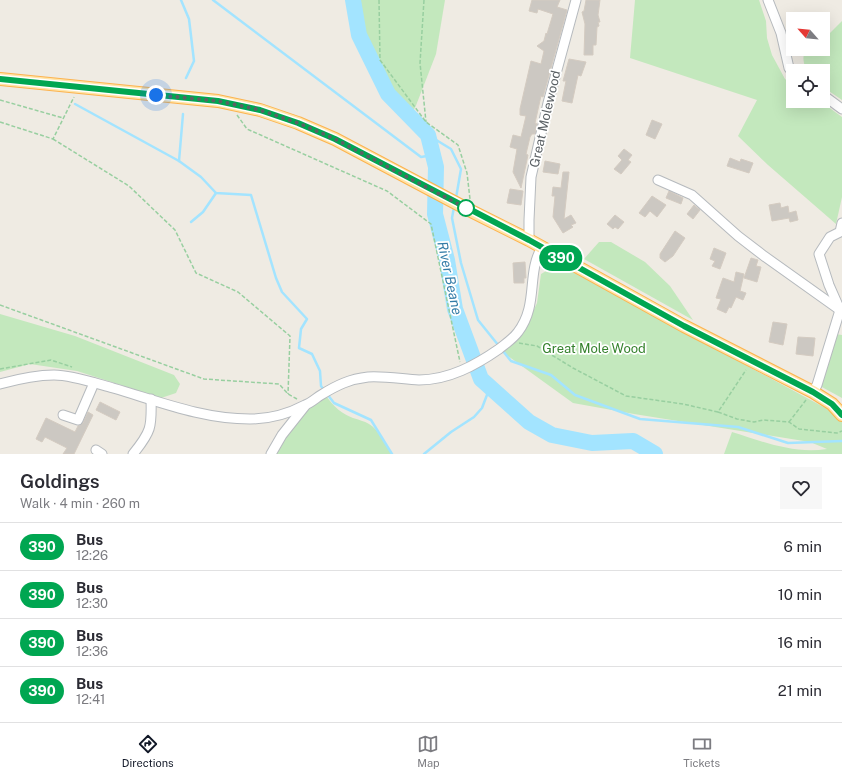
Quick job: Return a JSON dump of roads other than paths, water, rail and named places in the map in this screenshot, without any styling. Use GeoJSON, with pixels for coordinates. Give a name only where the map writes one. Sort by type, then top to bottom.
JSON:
{"type":"FeatureCollection","features":[{"type":"Feature","properties":{"kind":"main road"},"geometry":{"type":"LineString","coordinates":[[0,79],[218,101],[260,110],[298,123],[335,139],[529,240],[607,285],[751,362],[813,392],[832,404],[842,415]]}},
{"type":"Feature","properties":{"kind":"street","name":"Great Molewood"},"geometry":{"type":"LineString","coordinates":[[529,240],[533,169],[548,103],[576,0]]}},
{"type":"Feature","properties":{"kind":"street"},"geometry":{"type":"LineString","coordinates":[[768,0],[781,33],[787,64]]}},
{"type":"Feature","properties":{"kind":"street"},"geometry":{"type":"LineString","coordinates":[[830,100],[842,109]]}},
{"type":"Feature","properties":{"kind":"street"},"geometry":{"type":"LineString","coordinates":[[658,180],[692,195],[749,244],[784,271],[840,310]]}},
{"type":"Feature","properties":{"kind":"street"},"geometry":{"type":"LineString","coordinates":[[813,392],[817,385],[840,310],[818,254],[830,237],[840,232],[842,223]]}},
{"type":"Feature","properties":{"kind":"street"},"geometry":{"type":"LineString","coordinates":[[0,384],[21,378],[55,375],[94,383],[152,399],[198,414],[249,419],[269,419],[306,405],[338,384],[354,379],[377,376],[420,380],[439,378],[464,370],[507,343],[518,332],[529,311],[533,294],[535,262],[542,247]]}},
{"type":"Feature","properties":{"kind":"street"},"geometry":{"type":"LineString","coordinates":[[63,415],[78,420],[94,383]]}},
{"type":"Feature","properties":{"kind":"street"},"geometry":{"type":"LineString","coordinates":[[133,454],[151,428],[152,399]]}},
{"type":"Feature","properties":{"kind":"street"},"geometry":{"type":"LineString","coordinates":[[271,454],[282,435],[306,405]]}},
{"type":"Feature","properties":{"kind":"waterway"},"geometry":{"type":"LineString","coordinates":[[181,0],[189,19],[194,61],[186,78]]}},
{"type":"Feature","properties":{"kind":"waterway"},"geometry":{"type":"LineString","coordinates":[[213,0],[421,157],[433,155]]}},
{"type":"Feature","properties":{"kind":"waterway","name":"River Beane"},"geometry":{"type":"LineString","coordinates":[[353,0],[359,35],[388,94],[428,135],[436,167],[435,214],[447,260],[455,309],[481,379],[529,422],[552,435],[592,443],[633,441],[655,454]]}},
{"type":"Feature","properties":{"kind":"waterway"},"geometry":{"type":"LineString","coordinates":[[75,104],[179,161],[201,177],[216,193],[251,195],[276,278],[282,292],[307,319],[301,329],[299,348],[312,354],[320,371],[321,386],[334,403],[371,420],[392,454]]}},
{"type":"Feature","properties":{"kind":"waterway"},"geometry":{"type":"LineString","coordinates":[[179,161],[183,114]]}},
{"type":"Feature","properties":{"kind":"waterway"},"geometry":{"type":"LineString","coordinates":[[428,135],[451,149],[461,169],[456,198]]}},
{"type":"Feature","properties":{"kind":"waterway"},"geometry":{"type":"LineString","coordinates":[[191,222],[203,212],[216,193]]}},
{"type":"Feature","properties":{"kind":"waterway"},"geometry":{"type":"LineString","coordinates":[[454,207],[452,218],[461,263],[478,320],[511,361],[551,375],[575,395],[640,419],[738,427],[788,443],[842,441]]}},
{"type":"Feature","properties":{"kind":"waterway"},"geometry":{"type":"LineString","coordinates":[[424,454],[451,432],[474,417],[482,408],[490,387]]}},
{"type":"Feature","properties":{"kind":"park label","name":"Great Mole Wood"},"geometry":{"type":"Point","coordinates":[594,348]}}]}
